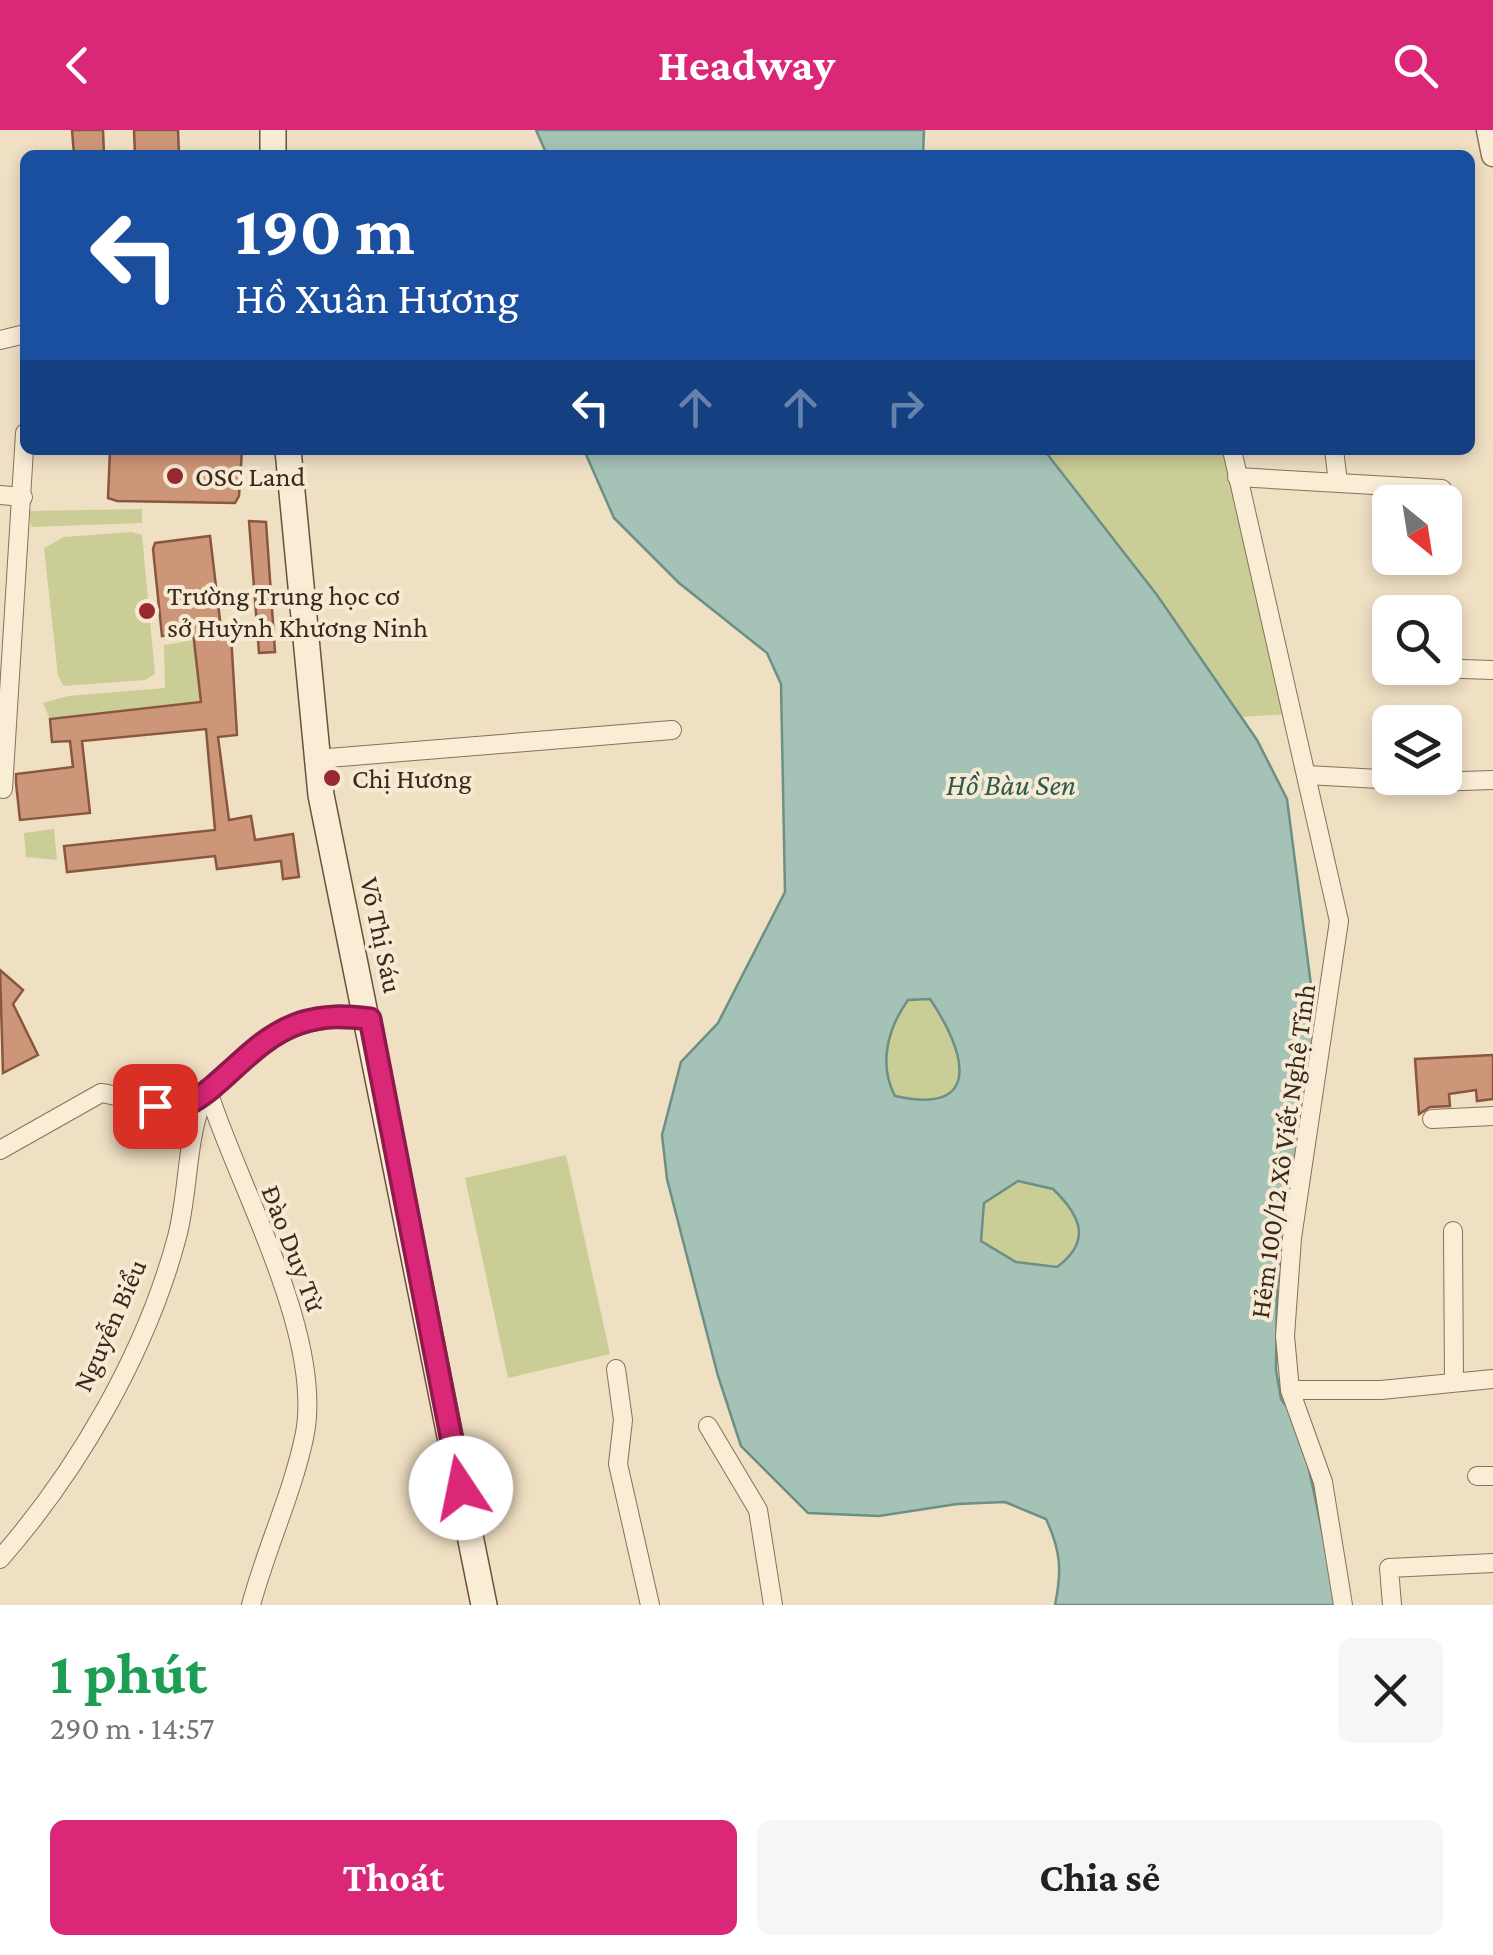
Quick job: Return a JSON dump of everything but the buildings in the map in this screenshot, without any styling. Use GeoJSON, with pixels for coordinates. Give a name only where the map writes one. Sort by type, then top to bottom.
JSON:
{"type":"FeatureCollection","features":[{"type":"Feature","properties":{"kind":"main road","name":"Võ Thị Sáu"},"geometry":{"type":"LineString","coordinates":[[288,455],[316,759],[484,1605]]}},
{"type":"Feature","properties":{"kind":"street"},"geometry":{"type":"LineString","coordinates":[[1488,130],[1493,154]]}},
{"type":"Feature","properties":{"kind":"street"},"geometry":{"type":"LineString","coordinates":[[3,789],[24,455]]}},
{"type":"Feature","properties":{"kind":"street"},"geometry":{"type":"LineString","coordinates":[[1233,455],[1307,775],[1433,782],[1493,780]]}},
{"type":"Feature","properties":{"kind":"street"},"geometry":{"type":"LineString","coordinates":[[1335,455],[1338,482]]}},
{"type":"Feature","properties":{"kind":"street"},"geometry":{"type":"LineString","coordinates":[[1237,478],[1383,485]]}},
{"type":"Feature","properties":{"kind":"street"},"geometry":{"type":"LineString","coordinates":[[0,495],[23,497]]}},
{"type":"Feature","properties":{"kind":"street"},"geometry":{"type":"LineString","coordinates":[[1462,669],[1493,670]]}},
{"type":"Feature","properties":{"kind":"street"},"geometry":{"type":"LineString","coordinates":[[316,759],[672,730]]}},
{"type":"Feature","properties":{"kind":"street","name":"Hẻm 100/12 Xô Viết Nghệ Tĩnh"},"geometry":{"type":"LineString","coordinates":[[1307,775],[1339,921],[1292,1238],[1284,1336],[1290,1390],[1323,1482],[1343,1605]]}},
{"type":"Feature","properties":{"kind":"street"},"geometry":{"type":"LineString","coordinates":[[2,1145],[101,1093],[170,1110],[187,1105],[240,1058],[298,1024],[335,1014],[370,1019]]}},
{"type":"Feature","properties":{"kind":"street","name":"Nguyễn Biểu"},"geometry":{"type":"LineString","coordinates":[[1,1558],[48,1502],[136,1344],[176,1240],[194,1117],[208,1088]]}},
{"type":"Feature","properties":{"kind":"street","name":"Đào Duy Từ"},"geometry":{"type":"LineString","coordinates":[[208,1088],[223,1139],[290,1307],[305,1381],[305,1436],[251,1605]]}},
{"type":"Feature","properties":{"kind":"street"},"geometry":{"type":"LineString","coordinates":[[1432,1119],[1493,1116]]}},
{"type":"Feature","properties":{"kind":"street"},"geometry":{"type":"LineString","coordinates":[[1453,1231],[1454,1382]]}},
{"type":"Feature","properties":{"kind":"street"},"geometry":{"type":"LineString","coordinates":[[616,1370],[623,1420],[618,1464],[650,1605]]}},
{"type":"Feature","properties":{"kind":"street"},"geometry":{"type":"LineString","coordinates":[[1290,1390],[1381,1390],[1493,1378]]}},
{"type":"Feature","properties":{"kind":"street"},"geometry":{"type":"LineString","coordinates":[[708,1426],[758,1510],[772,1605]]}},
{"type":"Feature","properties":{"kind":"street"},"geometry":{"type":"LineString","coordinates":[[0,1578],[1,1558]]}},
{"type":"Feature","properties":{"kind":"street"},"geometry":{"type":"LineString","coordinates":[[1392,1605],[1389,1568],[1493,1562]]}},
{"type":"Feature","properties":{"kind":"green space"},"geometry":{"type":"Polygon","coordinates":[[[1048,455],[1227,455],[1288,714],[1241,717],[1157,595],[1048,455]]]}},
{"type":"Feature","properties":{"kind":"green space"},"geometry":{"type":"Polygon","coordinates":[[[142,509],[142,523],[31,527],[29,511],[142,509]]]}},
{"type":"Feature","properties":{"kind":"green space"},"geometry":{"type":"Polygon","coordinates":[[[132,532],[142,535],[155,674],[145,680],[64,686],[58,676],[44,548],[64,537],[132,532]]]}},
{"type":"Feature","properties":{"kind":"green space"},"geometry":{"type":"Polygon","coordinates":[[[194,640],[201,702],[50,719],[43,703],[68,696],[165,688],[164,645],[194,640]]]}},
{"type":"Feature","properties":{"kind":"green space"},"geometry":{"type":"Polygon","coordinates":[[[54,829],[57,860],[26,857],[24,833],[54,829]]]}},
{"type":"Feature","properties":{"kind":"green space"},"geometry":{"type":"Polygon","coordinates":[[[930,998],[957,1057],[959,1074],[955,1087],[944,1096],[924,1100],[895,1096],[886,1059],[895,1022],[908,1000],[930,998]]]}},
{"type":"Feature","properties":{"kind":"green space"},"geometry":{"type":"Polygon","coordinates":[[[566,1155],[610,1354],[508,1378],[465,1178],[566,1155]]]}},
{"type":"Feature","properties":{"kind":"green space"},"geometry":{"type":"Polygon","coordinates":[[[1018,1181],[1053,1189],[1076,1219],[1079,1229],[1075,1248],[1057,1267],[1016,1262],[981,1241],[984,1203],[1018,1181]]]}},
{"type":"Feature","properties":{"kind":"water"},"geometry":{"type":"Polygon","coordinates":[[[536,130],[924,130],[923,150],[545,150],[536,130]]]}},
{"type":"Feature","properties":{"kind":"water","name":"Hồ Bàu Sen"},"geometry":{"type":"Polygon","coordinates":[[[586,455],[1048,455],[1157,595],[1257,740],[1287,799],[1316,1024],[1277,1287],[1276,1370],[1281,1399],[1299,1423],[1338,1605],[1055,1605],[1059,1561],[1046,1519],[1005,1502],[957,1504],[879,1516],[808,1513],[741,1446],[718,1376],[667,1179],[662,1135],[681,1062],[718,1023],[785,892],[781,684],[767,653],[679,583],[614,518],[586,455]],[[930,999],[908,1000],[895,1022],[886,1059],[895,1096],[924,1100],[944,1096],[955,1087],[958,1057],[930,999]],[[1018,1181],[984,1203],[981,1241],[1016,1262],[1057,1267],[1075,1248],[1079,1228],[1070,1209],[1053,1189],[1018,1181]]]}},
{"type":"Feature","properties":{"kind":"place","name":"OSC Land"},"geometry":{"type":"Point","coordinates":[175,476]}},
{"type":"Feature","properties":{"kind":"place","name":"Trường Trung học cơ sở Huỳnh Khương Ninh"},"geometry":{"type":"Point","coordinates":[147,611]}},
{"type":"Feature","properties":{"kind":"place","name":"Chị Hương"},"geometry":{"type":"Point","coordinates":[332,778]}},
{"type":"Feature","properties":{"kind":"route"},"geometry":{"type":"LineString","coordinates":[[155,1106],[170,1110],[187,1105],[240,1058],[298,1024],[335,1014],[370,1019],[461,1488]]}}]}
